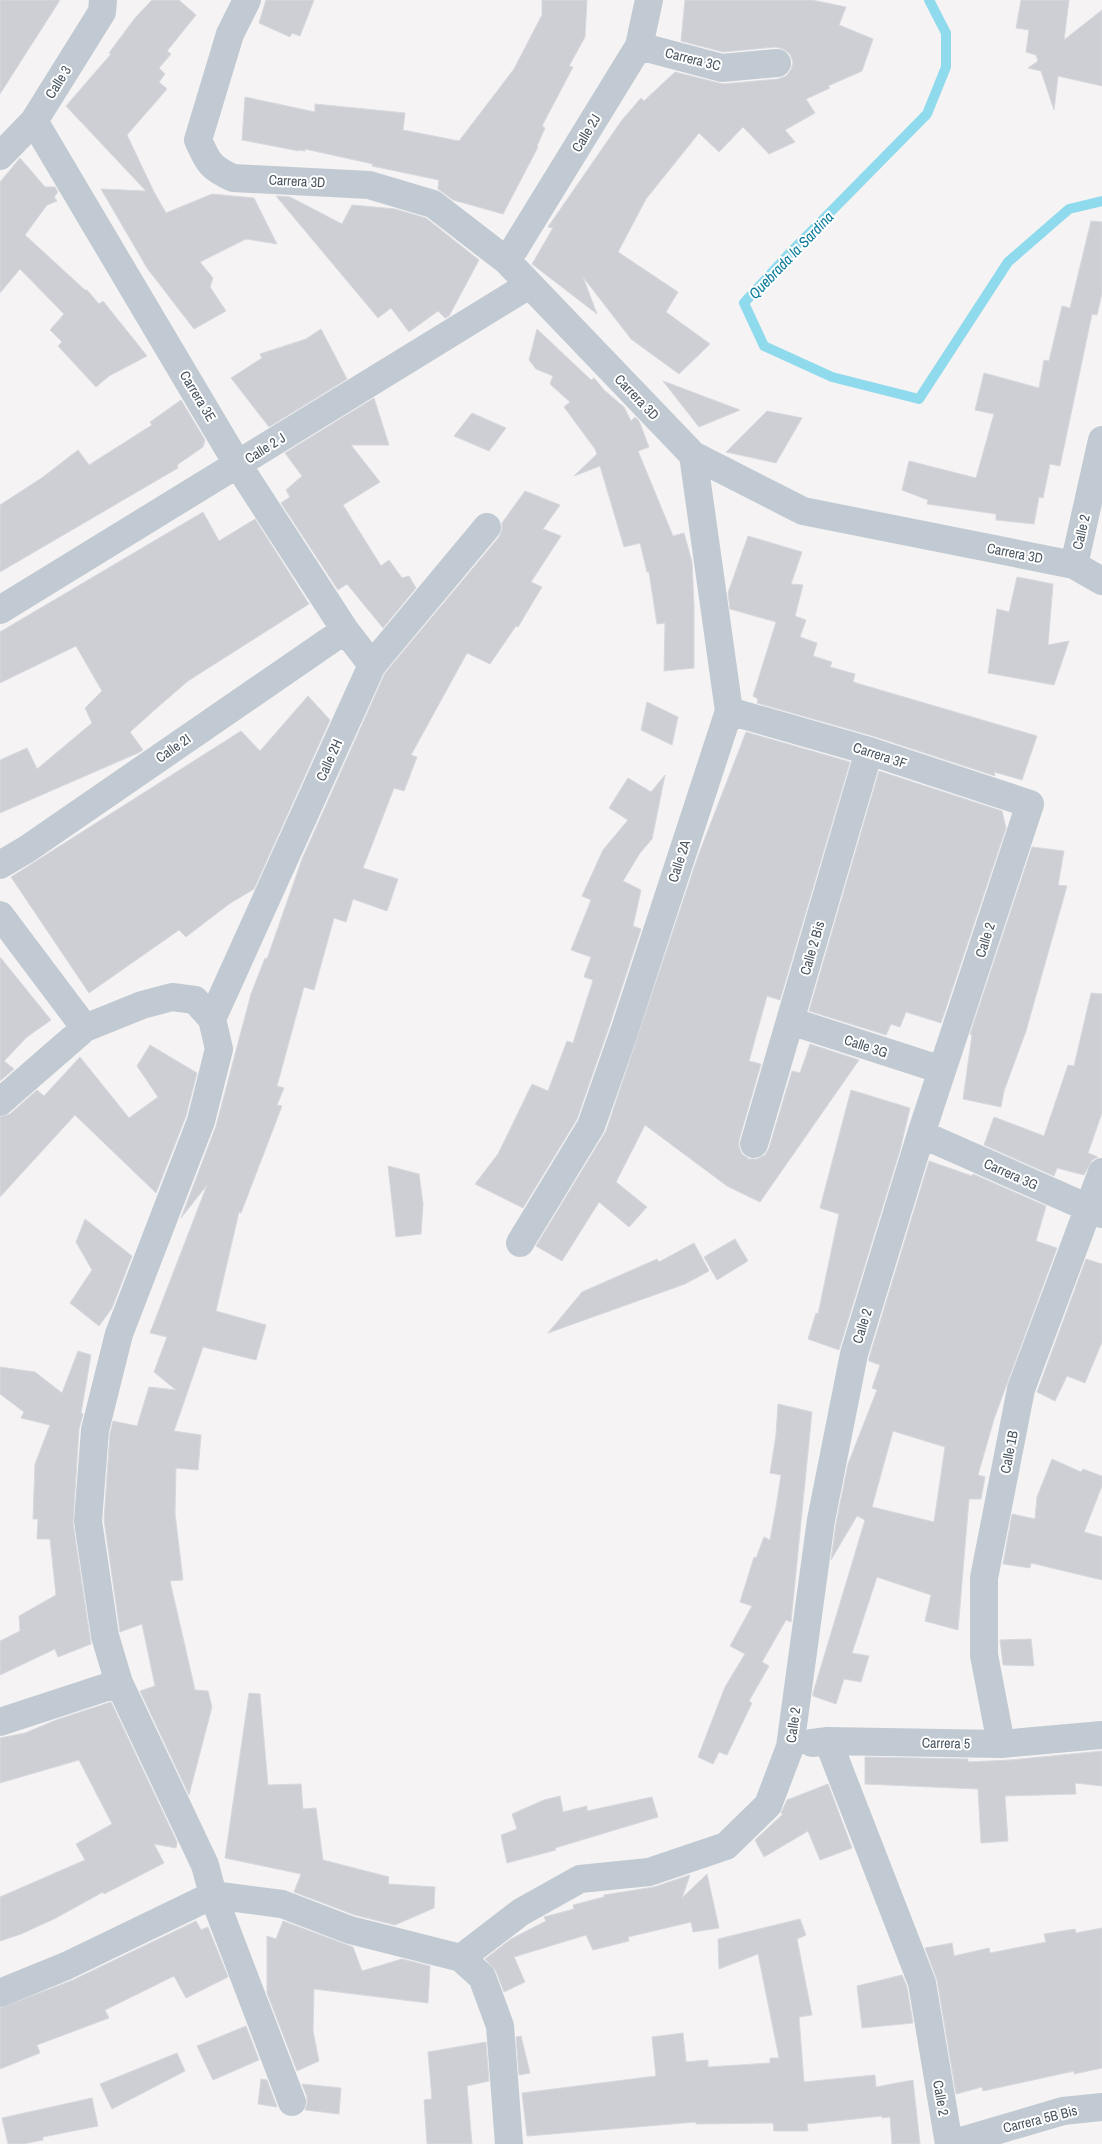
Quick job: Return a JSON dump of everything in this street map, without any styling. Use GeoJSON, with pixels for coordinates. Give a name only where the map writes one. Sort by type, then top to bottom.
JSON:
{"type":"FeatureCollection","features":[{"type":"Feature","properties":{"kind":"street","name":"Calle 3"},"geometry":{"type":"LineString","coordinates":[[0,156],[34,121],[102,12],[103,0]]}},
{"type":"Feature","properties":{"kind":"street","name":"Carrera 3D"},"geometry":{"type":"LineString","coordinates":[[248,0],[230,34],[198,140],[209,164],[216,171],[233,178],[369,185],[433,204],[508,261],[693,455],[803,511],[1074,565],[1102,581]]}},
{"type":"Feature","properties":{"kind":"street","name":"Calle 2J"},"geometry":{"type":"LineString","coordinates":[[508,261],[639,46],[649,0]]}},
{"type":"Feature","properties":{"kind":"street","name":"Carrera 3C"},"geometry":{"type":"LineString","coordinates":[[639,46],[722,68],[777,63]]}},
{"type":"Feature","properties":{"kind":"street","name":"Carrera 3E"},"geometry":{"type":"LineString","coordinates":[[34,121],[238,465],[345,630],[372,665]]}},
{"type":"Feature","properties":{"kind":"street","name":"Calle 2 J"},"geometry":{"type":"LineString","coordinates":[[0,610],[529,285]]}},
{"type":"Feature","properties":{"kind":"street","name":"Calle 2"},"geometry":{"type":"LineString","coordinates":[[1074,565],[1102,440]]}},
{"type":"Feature","properties":{"kind":"street","name":"Calle 2A"},"geometry":{"type":"LineString","coordinates":[[520,1243],[591,1126],[624,1032],[729,711],[693,455]]}},
{"type":"Feature","properties":{"kind":"street","name":"Calle 2H"},"geometry":{"type":"LineString","coordinates":[[212,1018],[372,665],[486,528]]}},
{"type":"Feature","properties":{"kind":"street","name":"Calle 2I"},"geometry":{"type":"LineString","coordinates":[[0,865],[27,849],[345,630]]}},
{"type":"Feature","properties":{"kind":"street","name":"Carrera 3F"},"geometry":{"type":"LineString","coordinates":[[729,711],[869,751],[1030,804]]}},
{"type":"Feature","properties":{"kind":"street","name":"Calle 2 Bis"},"geometry":{"type":"LineString","coordinates":[[754,1144],[869,751]]}},
{"type":"Feature","properties":{"kind":"street","name":"Calle 2"},"geometry":{"type":"LineString","coordinates":[[461,1958],[521,1912],[580,1879],[649,1872],[726,1846],[768,1805],[790,1747],[821,1520],[854,1354],[921,1134],[1030,804]]}},
{"type":"Feature","properties":{"kind":"street"},"geometry":{"type":"LineString","coordinates":[[0,915],[85,1028]]}},
{"type":"Feature","properties":{"kind":"street"},"geometry":{"type":"LineString","coordinates":[[0,1102],[85,1028],[142,1005],[172,997],[196,1000],[212,1018],[219,1049],[201,1121],[119,1334],[95,1430],[88,1521],[105,1636],[119,1683],[205,1865],[214,1895],[292,2102]]}},
{"type":"Feature","properties":{"kind":"street","name":"Calle 3G"},"geometry":{"type":"LineString","coordinates":[[790,1021],[942,1070]]}},
{"type":"Feature","properties":{"kind":"street","name":"Carrera 3G"},"geometry":{"type":"LineString","coordinates":[[921,1134],[1095,1211]]}},
{"type":"Feature","properties":{"kind":"street","name":"Calle 1B"},"geometry":{"type":"LineString","coordinates":[[1001,1744],[984,1655],[984,1578],[1021,1389],[1095,1211],[1102,1172]]}},
{"type":"Feature","properties":{"kind":"street"},"geometry":{"type":"LineString","coordinates":[[0,1722],[119,1683]]}},
{"type":"Feature","properties":{"kind":"street","name":"Carrera 5"},"geometry":{"type":"LineString","coordinates":[[790,1747],[828,1741],[1001,1744],[1102,1735]]}},
{"type":"Feature","properties":{"kind":"street","name":"Calle 2"},"geometry":{"type":"LineString","coordinates":[[828,1741],[922,1983],[950,2144]]}},
{"type":"Feature","properties":{"kind":"street"},"geometry":{"type":"LineString","coordinates":[[0,1993],[66,1966],[214,1895],[282,1904],[350,1930],[461,1958],[482,1977],[500,2026],[508,2144]]}},
{"type":"Feature","properties":{"kind":"street","name":"Carrera 5B Bis"},"geometry":{"type":"LineString","coordinates":[[950,2144],[1063,2111],[1102,2107]]}},
{"type":"Feature","properties":{"kind":"building"},"geometry":{"type":"Polygon","coordinates":[[[0,0],[60,0],[0,94],[0,0]]]}},
{"type":"Feature","properties":{"kind":"building"},"geometry":{"type":"Polygon","coordinates":[[[152,0],[179,0],[196,15],[167,51],[171,54],[159,68],[165,74],[159,82],[167,89],[127,135],[154,192],[166,213],[212,194],[254,198],[277,244],[246,239],[200,262],[213,278],[210,287],[226,311],[194,329],[147,268],[101,189],[146,191],[66,106],[111,54],[109,53],[135,18],[152,0]]]}},
{"type":"Feature","properties":{"kind":"building"},"geometry":{"type":"Polygon","coordinates":[[[266,0],[314,0],[300,36],[292,33],[290,37],[259,23],[266,0]]]}},
{"type":"Feature","properties":{"kind":"building"},"geometry":{"type":"Polygon","coordinates":[[[542,0],[587,0],[585,37],[569,66],[573,67],[542,126],[545,128],[538,147],[503,214],[453,200],[438,189],[439,180],[305,149],[305,151],[299,151],[242,140],[245,97],[315,112],[315,104],[405,113],[403,130],[459,141],[514,69],[542,15],[542,0]]]}},
{"type":"Feature","properties":{"kind":"building"},"geometry":{"type":"Polygon","coordinates":[[[685,0],[812,0],[846,7],[839,25],[873,39],[862,71],[828,86],[830,88],[806,99],[815,113],[785,130],[795,142],[769,154],[743,127],[719,152],[699,133],[646,199],[618,252],[678,292],[666,312],[710,344],[679,374],[631,339],[583,277],[597,314],[532,264],[553,228],[548,227],[622,120],[641,98],[644,101],[675,72],[723,84],[778,79],[786,76],[791,70],[793,62],[790,54],[776,47],[723,52],[681,41],[685,0]]]}},
{"type":"Feature","properties":{"kind":"building"},"geometry":{"type":"Polygon","coordinates":[[[1021,0],[1069,0],[1064,40],[1102,10],[1102,86],[1058,76],[1054,110],[1041,71],[1028,68],[1038,61],[1036,55],[1026,52],[1029,30],[1016,28],[1021,0]]]}},
{"type":"Feature","properties":{"kind":"building"},"geometry":{"type":"Polygon","coordinates":[[[20,158],[45,187],[55,187],[58,192],[54,197],[57,201],[47,205],[25,235],[87,290],[99,304],[103,301],[147,356],[109,376],[96,387],[58,346],[62,342],[50,330],[64,314],[20,269],[0,293],[0,182],[20,158]]]}},
{"type":"Feature","properties":{"kind":"building"},"geometry":{"type":"Polygon","coordinates":[[[276,196],[290,197],[342,224],[352,205],[395,209],[426,218],[479,260],[449,316],[445,318],[438,311],[409,332],[391,308],[378,318],[276,196]]]}},
{"type":"Feature","properties":{"kind":"building"},"geometry":{"type":"Polygon","coordinates":[[[1091,221],[1102,222],[1102,293],[1097,315],[1092,314],[1060,466],[1050,464],[1043,498],[1039,497],[1034,524],[996,520],[996,514],[927,504],[928,500],[902,490],[909,461],[976,478],[994,414],[975,410],[984,373],[1039,388],[1044,360],[1049,361],[1062,306],[1070,308],[1091,221]]]}},
{"type":"Feature","properties":{"kind":"building"},"geometry":{"type":"Polygon","coordinates":[[[321,329],[347,379],[269,427],[231,378],[262,358],[260,354],[306,339],[321,329]]]}},
{"type":"Feature","properties":{"kind":"building"},"geometry":{"type":"Polygon","coordinates":[[[537,329],[591,380],[594,378],[604,390],[624,407],[631,421],[635,417],[639,421],[649,447],[638,451],[673,536],[684,533],[692,562],[694,668],[664,671],[665,623],[657,624],[649,572],[647,572],[640,543],[624,547],[600,466],[574,476],[597,454],[564,407],[570,402],[550,384],[553,376],[536,369],[529,360],[537,329]]]}},
{"type":"Feature","properties":{"kind":"building"},"geometry":{"type":"Polygon","coordinates":[[[663,381],[740,410],[699,427],[663,381]]]}},
{"type":"Feature","properties":{"kind":"building"},"geometry":{"type":"Polygon","coordinates":[[[374,398],[389,445],[351,445],[380,482],[343,505],[381,566],[389,560],[402,578],[409,576],[416,588],[383,628],[347,584],[338,590],[281,503],[290,497],[286,490],[302,476],[285,453],[374,398]]]}},
{"type":"Feature","properties":{"kind":"building"},"geometry":{"type":"Polygon","coordinates":[[[181,400],[205,440],[203,447],[177,465],[178,468],[0,572],[0,505],[43,477],[78,450],[89,465],[152,425],[150,422],[181,400]]]}},
{"type":"Feature","properties":{"kind":"building"},"geometry":{"type":"Polygon","coordinates":[[[767,411],[802,418],[776,463],[726,452],[767,411]]]}},
{"type":"Feature","properties":{"kind":"building"},"geometry":{"type":"Polygon","coordinates":[[[472,413],[506,428],[489,451],[454,436],[472,413]]]}},
{"type":"Feature","properties":{"kind":"building"},"geometry":{"type":"Polygon","coordinates":[[[525,491],[560,505],[543,529],[561,536],[531,582],[542,587],[518,627],[516,626],[490,664],[467,653],[411,755],[417,757],[404,791],[394,788],[363,868],[398,879],[387,911],[353,899],[346,922],[334,918],[314,990],[304,987],[277,1086],[284,1088],[277,1105],[282,1106],[241,1213],[239,1212],[216,1311],[266,1325],[256,1360],[203,1347],[174,1431],[201,1435],[198,1470],[176,1468],[175,1513],[183,1580],[170,1581],[195,1690],[208,1691],[212,1707],[189,1795],[140,1691],[155,1686],[142,1624],[120,1632],[104,1520],[110,1433],[113,1421],[137,1426],[149,1387],[176,1390],[154,1372],[167,1337],[150,1333],[207,1185],[181,1218],[216,1126],[251,994],[265,958],[267,959],[302,859],[385,673],[499,537],[502,523],[525,491]]]}},
{"type":"Feature","properties":{"kind":"building"},"geometry":{"type":"Polygon","coordinates":[[[203,512],[219,541],[255,519],[309,604],[188,681],[159,706],[130,732],[143,750],[0,813],[0,760],[27,748],[37,769],[92,723],[85,708],[102,691],[76,646],[0,683],[0,632],[203,512]]]}},
{"type":"Feature","properties":{"kind":"building"},"geometry":{"type":"Polygon","coordinates":[[[748,536],[802,552],[791,584],[803,585],[795,616],[806,620],[800,637],[817,643],[813,656],[832,662],[830,667],[855,674],[853,682],[1037,736],[1022,780],[994,772],[995,776],[873,736],[757,703],[758,699],[753,696],[776,622],[730,609],[728,593],[748,536]]]}},
{"type":"Feature","properties":{"kind":"building"},"geometry":{"type":"Polygon","coordinates":[[[1017,577],[1053,584],[1048,645],[1069,641],[1054,685],[988,673],[997,609],[1009,612],[1017,577]]]}},
{"type":"Feature","properties":{"kind":"building"},"geometry":{"type":"Polygon","coordinates":[[[308,696],[330,720],[254,889],[229,904],[186,937],[179,930],[89,993],[11,877],[241,731],[260,751],[308,696]]]}},
{"type":"Feature","properties":{"kind":"building"},"geometry":{"type":"Polygon","coordinates":[[[647,702],[678,717],[672,745],[641,730],[647,702]]]}},
{"type":"Feature","properties":{"kind":"building"},"geometry":{"type":"Polygon","coordinates":[[[746,732],[850,762],[780,1000],[767,996],[749,1061],[761,1064],[739,1140],[742,1154],[749,1159],[757,1159],[765,1155],[769,1148],[792,1071],[800,1073],[810,1044],[859,1060],[760,1202],[727,1186],[645,1125],[616,1182],[647,1207],[629,1227],[599,1202],[562,1261],[536,1246],[606,1131],[698,856],[746,732]]]}},
{"type":"Feature","properties":{"kind":"building"},"geometry":{"type":"Polygon","coordinates":[[[879,771],[1002,811],[1006,828],[941,1023],[906,1012],[900,1027],[891,1024],[886,1035],[809,1011],[879,771]]]}},
{"type":"Feature","properties":{"kind":"building"},"geometry":{"type":"Polygon","coordinates":[[[665,775],[652,839],[640,853],[623,881],[641,890],[633,926],[641,929],[609,1027],[577,1119],[523,1208],[475,1184],[498,1154],[532,1084],[548,1091],[567,1041],[573,1043],[593,980],[584,977],[591,957],[571,950],[591,900],[582,896],[603,850],[628,820],[609,808],[628,778],[651,792],[665,775]]]}},
{"type":"Feature","properties":{"kind":"building"},"geometry":{"type":"Polygon","coordinates":[[[1032,847],[1064,851],[1058,885],[1067,886],[1026,1031],[1004,1091],[1001,1107],[963,1099],[972,1035],[970,1034],[1032,847]]]}},
{"type":"Feature","properties":{"kind":"building"},"geometry":{"type":"Polygon","coordinates":[[[0,957],[51,1020],[27,1037],[4,1061],[14,1069],[0,1081],[0,957]]]}},
{"type":"Feature","properties":{"kind":"building"},"geometry":{"type":"Polygon","coordinates":[[[1091,993],[1102,994],[1102,1113],[1088,1153],[1098,1157],[1092,1160],[1084,1175],[1057,1168],[1054,1176],[984,1145],[994,1117],[1044,1136],[1068,1065],[1074,1066],[1091,993]]]}},
{"type":"Feature","properties":{"kind":"building"},"geometry":{"type":"Polygon","coordinates":[[[150,1045],[197,1073],[186,1116],[156,1193],[75,1115],[0,1197],[0,1117],[10,1114],[37,1090],[44,1096],[80,1057],[129,1118],[158,1097],[137,1066],[150,1045]]]}},
{"type":"Feature","properties":{"kind":"building"},"geometry":{"type":"Polygon","coordinates":[[[851,1090],[910,1108],[900,1150],[839,1350],[808,1339],[816,1313],[818,1314],[839,1214],[820,1208],[851,1090]]]}},
{"type":"Feature","properties":{"kind":"building"},"geometry":{"type":"Polygon","coordinates":[[[929,1161],[972,1176],[973,1174],[1046,1206],[1036,1241],[1057,1248],[994,1419],[978,1475],[985,1477],[981,1499],[969,1499],[958,1630],[925,1621],[931,1595],[877,1577],[852,1653],[869,1656],[861,1682],[844,1679],[836,1704],[813,1696],[813,1693],[865,1520],[857,1516],[831,1560],[836,1523],[848,1464],[877,1390],[872,1388],[880,1365],[869,1361],[929,1161]],[[893,1431],[872,1507],[934,1522],[945,1447],[893,1431]]]}},
{"type":"Feature","properties":{"kind":"building"},"geometry":{"type":"Polygon","coordinates":[[[388,1166],[419,1174],[423,1204],[421,1234],[396,1237],[388,1166]]]}},
{"type":"Feature","properties":{"kind":"building"},"geometry":{"type":"Polygon","coordinates":[[[85,1219],[132,1256],[112,1308],[99,1326],[70,1303],[92,1270],[76,1242],[85,1219]]]}},
{"type":"Feature","properties":{"kind":"building"},"geometry":{"type":"Polygon","coordinates":[[[735,1239],[748,1261],[717,1280],[704,1257],[735,1239]]]}},
{"type":"Feature","properties":{"kind":"building"},"geometry":{"type":"Polygon","coordinates":[[[694,1243],[709,1271],[685,1284],[548,1333],[582,1292],[657,1259],[659,1262],[694,1243]]]}},
{"type":"Feature","properties":{"kind":"building"},"geometry":{"type":"Polygon","coordinates":[[[1086,1259],[1102,1264],[1102,1342],[1085,1383],[1067,1376],[1055,1401],[1037,1392],[1086,1259]]]}},
{"type":"Feature","properties":{"kind":"building"},"geometry":{"type":"Polygon","coordinates":[[[78,1351],[91,1355],[81,1413],[83,1414],[79,1429],[73,1523],[91,1644],[58,1657],[55,1649],[0,1675],[0,1641],[20,1631],[19,1616],[56,1595],[50,1539],[37,1539],[38,1519],[33,1519],[35,1464],[50,1425],[21,1418],[24,1412],[0,1394],[0,1367],[35,1372],[62,1393],[78,1351]]]}},
{"type":"Feature","properties":{"kind":"building"},"geometry":{"type":"Polygon","coordinates":[[[778,1404],[812,1412],[791,1622],[786,1620],[762,1662],[769,1666],[749,1701],[752,1703],[727,1755],[719,1752],[713,1764],[698,1757],[725,1687],[745,1654],[730,1646],[752,1606],[740,1602],[754,1557],[756,1558],[764,1537],[770,1540],[776,1507],[781,1475],[770,1473],[776,1435],[778,1404]]]}},
{"type":"Feature","properties":{"kind":"building"},"geometry":{"type":"Polygon","coordinates":[[[1052,1459],[1081,1472],[1083,1469],[1102,1476],[1102,1486],[1084,1532],[1102,1537],[1102,1580],[1031,1563],[1030,1568],[1003,1564],[1012,1514],[1035,1519],[1037,1497],[1052,1459]]]}},
{"type":"Feature","properties":{"kind":"building"},"geometry":{"type":"Polygon","coordinates":[[[1031,1639],[1034,1666],[1003,1665],[1000,1640],[1031,1639]]]}},
{"type":"Feature","properties":{"kind":"building"},"geometry":{"type":"Polygon","coordinates":[[[249,1693],[260,1694],[268,1785],[301,1784],[303,1809],[316,1808],[323,1860],[389,1877],[388,1884],[435,1887],[434,1908],[395,1925],[355,1915],[294,1892],[301,1874],[225,1858],[249,1693]]]}},
{"type":"Feature","properties":{"kind":"building"},"geometry":{"type":"Polygon","coordinates":[[[111,1702],[177,1842],[176,1848],[154,1844],[164,1863],[104,1894],[103,1892],[54,1919],[0,1941],[0,1897],[85,1860],[76,1844],[112,1824],[79,1760],[0,1783],[0,1738],[25,1733],[56,1720],[111,1702]]]}},
{"type":"Feature","properties":{"kind":"building"},"geometry":{"type":"Polygon","coordinates":[[[1102,1751],[1102,1786],[1075,1783],[1076,1794],[1005,1796],[1008,1841],[981,1843],[978,1789],[865,1784],[865,1757],[968,1759],[968,1762],[1102,1751]]]}},
{"type":"Feature","properties":{"kind":"building"},"geometry":{"type":"Polygon","coordinates":[[[828,1784],[852,1848],[820,1860],[808,1831],[764,1857],[755,1840],[783,1814],[781,1813],[787,1800],[828,1784]]]}},
{"type":"Feature","properties":{"kind":"building"},"geometry":{"type":"Polygon","coordinates":[[[560,1796],[563,1812],[587,1806],[587,1811],[652,1797],[658,1817],[555,1848],[556,1850],[507,1863],[501,1835],[517,1829],[512,1814],[544,1800],[560,1796]]]}},
{"type":"Feature","properties":{"kind":"building"},"geometry":{"type":"Polygon","coordinates":[[[707,1874],[719,1928],[693,1932],[691,1922],[628,1937],[629,1941],[593,1950],[586,1935],[514,1957],[525,1982],[504,1992],[496,1971],[485,1959],[511,1939],[546,1921],[544,1917],[574,1909],[573,1905],[604,1897],[604,1895],[654,1887],[690,1875],[682,1898],[707,1874]]]}},
{"type":"Feature","properties":{"kind":"building"},"geometry":{"type":"Polygon","coordinates":[[[800,1919],[806,1935],[797,1939],[812,2015],[799,2017],[804,2082],[875,2075],[876,2087],[913,2080],[920,2144],[892,2144],[890,2117],[882,2118],[882,2116],[807,2124],[808,2131],[774,2131],[773,2123],[696,2124],[696,2122],[527,2136],[522,2093],[656,2076],[652,2037],[683,2033],[686,2062],[708,2060],[708,2067],[770,2063],[770,2058],[779,2058],[758,1954],[719,1969],[718,1939],[800,1919]]]}},
{"type":"Feature","properties":{"kind":"building"},"geometry":{"type":"Polygon","coordinates":[[[196,1921],[201,1930],[208,1927],[228,1977],[186,1998],[174,1976],[105,2010],[109,2018],[37,2045],[40,2053],[0,2069],[0,2008],[73,1980],[196,1921]]]}},
{"type":"Feature","properties":{"kind":"building"},"geometry":{"type":"Polygon","coordinates":[[[283,1921],[353,1947],[362,1971],[402,1959],[430,1966],[428,2003],[314,1989],[313,2031],[319,2061],[297,2071],[267,1993],[267,1936],[276,1939],[283,1921]]]}},
{"type":"Feature","properties":{"kind":"building"},"geometry":{"type":"Polygon","coordinates":[[[1102,1928],[1102,2068],[1074,2074],[1074,2071],[983,2091],[982,2087],[956,2094],[937,1980],[925,1948],[952,1943],[954,1956],[989,1948],[990,1953],[1046,1942],[1044,1934],[1075,1929],[1076,1933],[1102,1928]]]}},
{"type":"Feature","properties":{"kind":"building"},"geometry":{"type":"Polygon","coordinates":[[[902,1975],[907,1987],[913,2023],[862,2028],[857,1986],[902,1975]]]}},
{"type":"Feature","properties":{"kind":"building"},"geometry":{"type":"Polygon","coordinates":[[[246,2026],[259,2060],[213,2080],[197,2046],[246,2026]]]}},
{"type":"Feature","properties":{"kind":"building"},"geometry":{"type":"Polygon","coordinates":[[[521,2036],[530,2073],[519,2075],[516,2037],[521,2036]]]}},
{"type":"Feature","properties":{"kind":"building"},"geometry":{"type":"Polygon","coordinates":[[[486,2042],[489,2081],[467,2086],[472,2144],[427,2144],[424,2100],[432,2099],[428,2052],[486,2042]]]}},
{"type":"Feature","properties":{"kind":"building"},"geometry":{"type":"Polygon","coordinates":[[[177,2053],[185,2071],[112,2109],[100,2084],[177,2053]]]}},
{"type":"Feature","properties":{"kind":"building"},"geometry":{"type":"Polygon","coordinates":[[[261,2079],[267,2080],[277,2107],[258,2104],[261,2079]]]}},
{"type":"Feature","properties":{"kind":"building"},"geometry":{"type":"Polygon","coordinates":[[[302,2084],[341,2088],[339,2114],[305,2110],[307,2097],[302,2084]]]}},
{"type":"Feature","properties":{"kind":"building"},"geometry":{"type":"Polygon","coordinates":[[[92,2098],[98,2126],[43,2137],[43,2140],[23,2144],[8,2144],[2,2118],[92,2098]]]}},
{"type":"Feature","properties":{"kind":"waterway","name":"Quebrada la Sardina"},"geometry":{"type":"LineString","coordinates":[[929,0],[946,33],[946,67],[927,114],[789,254],[744,303],[764,346],[832,377],[919,399],[1008,262],[1069,209],[1102,201]]}}]}
